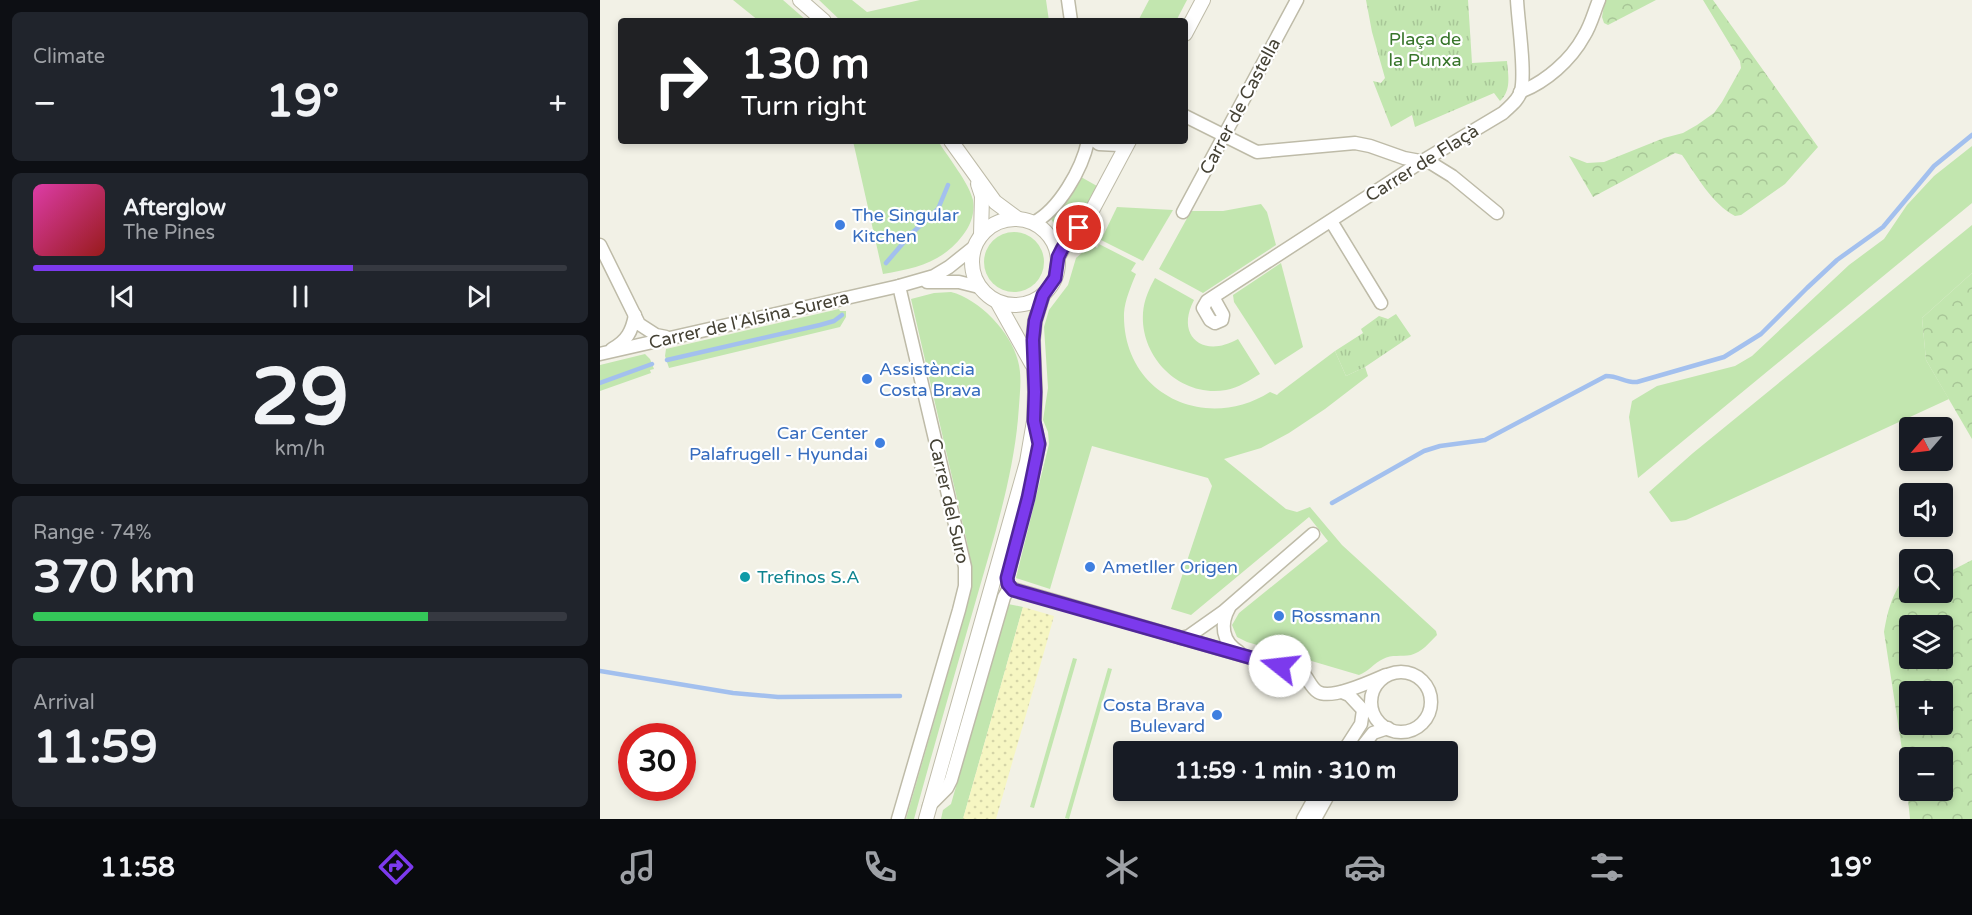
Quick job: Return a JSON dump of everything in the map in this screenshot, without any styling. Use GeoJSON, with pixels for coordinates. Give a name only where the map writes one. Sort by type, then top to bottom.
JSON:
{"type":"FeatureCollection","features":[{"type":"Feature","properties":{"kind":"street"},"geometry":{"type":"LineString","coordinates":[[800,0],[821,18]]}},
{"type":"Feature","properties":{"kind":"street"},"geometry":{"type":"LineString","coordinates":[[1068,0],[1071,18]]}},
{"type":"Feature","properties":{"kind":"street"},"geometry":{"type":"LineString","coordinates":[[1188,28],[1203,0]]}},
{"type":"Feature","properties":{"kind":"street","name":"Carrer de Castella"},"geometry":{"type":"LineString","coordinates":[[1183,212],[1297,0]]}},
{"type":"Feature","properties":{"kind":"street"},"geometry":{"type":"LineString","coordinates":[[1517,0],[1521,92]]}},
{"type":"Feature","properties":{"kind":"street","name":"Carrer de Flaçà"},"geometry":{"type":"LineString","coordinates":[[1213,297],[1421,162],[1503,112],[1515,103],[1521,92],[1544,81],[1577,48],[1586,33],[1599,0]]}},
{"type":"Feature","properties":{"kind":"street"},"geometry":{"type":"LineString","coordinates":[[1188,118],[1257,152],[1354,143],[1404,158],[1431,163],[1452,176],[1497,213]]}},
{"type":"Feature","properties":{"kind":"street"},"geometry":{"type":"LineString","coordinates":[[954,144],[995,202],[1018,219]]}},
{"type":"Feature","properties":{"kind":"street"},"geometry":{"type":"LineString","coordinates":[[1033,223],[1044,217],[1059,200],[1082,159],[1087,144]]}},
{"type":"Feature","properties":{"kind":"street"},"geometry":{"type":"LineString","coordinates":[[1100,144],[1119,146],[1122,144]]}},
{"type":"Feature","properties":{"kind":"street"},"geometry":{"type":"LineString","coordinates":[[1058,257],[1068,239],[1089,216],[1125,144]]}},
{"type":"Feature","properties":{"kind":"street"},"geometry":{"type":"LineString","coordinates":[[976,177],[982,196],[978,241],[972,267],[984,294],[999,303],[1022,305],[1037,300],[1055,278],[1058,257],[1056,248],[1047,233],[1033,223],[1009,219],[994,224],[978,241]]}},
{"type":"Feature","properties":{"kind":"street"},"geometry":{"type":"LineString","coordinates":[[1331,221],[1381,303]]}},
{"type":"Feature","properties":{"kind":"street","name":"Carrer de l'Alsina Surera"},"geometry":{"type":"LineString","coordinates":[[601,354],[934,276],[949,267],[978,241]]}},
{"type":"Feature","properties":{"kind":"street"},"geometry":{"type":"LineString","coordinates":[[600,245],[639,324],[663,337],[684,334]]}},
{"type":"Feature","properties":{"kind":"street","name":"Carrer de l'Alsina Surera"},"geometry":{"type":"LineString","coordinates":[[899,286],[938,281],[959,282],[979,287]]}},
{"type":"Feature","properties":{"kind":"street","name":"Carrer del Suro"},"geometry":{"type":"LineString","coordinates":[[898,819],[965,586],[965,567],[899,286]]}},
{"type":"Feature","properties":{"kind":"street"},"geometry":{"type":"LineString","coordinates":[[927,812],[1027,462],[1034,421],[1035,321],[1043,295]]}},
{"type":"Feature","properties":{"kind":"street"},"geometry":{"type":"LineString","coordinates":[[999,303],[1033,366]]}},
{"type":"Feature","properties":{"kind":"street"},"geometry":{"type":"LineString","coordinates":[[601,354],[618,345],[633,330],[634,315]]}},
{"type":"Feature","properties":{"kind":"street"},"geometry":{"type":"LineString","coordinates":[[1013,590],[1007,578],[1039,444],[1034,421]]}},
{"type":"Feature","properties":{"kind":"street"},"geometry":{"type":"LineString","coordinates":[[1181,638],[1189,636],[1222,612],[1313,534]]}},
{"type":"Feature","properties":{"kind":"street"},"geometry":{"type":"LineString","coordinates":[[927,812],[951,780],[1004,597],[1008,590],[1303,673],[1316,691],[1321,693],[1342,692],[1386,675],[1405,672],[1421,680],[1429,691],[1431,705],[1424,721],[1417,727],[1399,732],[1388,728],[1342,692]]}},
{"type":"Feature","properties":{"kind":"street"},"geometry":{"type":"LineString","coordinates":[[1218,648],[1211,638],[1210,631],[1222,612]]}},
{"type":"Feature","properties":{"kind":"street"},"geometry":{"type":"LineString","coordinates":[[1222,612],[1225,639],[1234,650],[1245,656]]}},
{"type":"Feature","properties":{"kind":"street"},"geometry":{"type":"LineString","coordinates":[[1377,719],[1370,705],[1373,689],[1386,675]]}},
{"type":"Feature","properties":{"kind":"street"},"geometry":{"type":"LineString","coordinates":[[1350,741],[1361,724],[1363,710]]}},
{"type":"Feature","properties":{"kind":"street"},"geometry":{"type":"LineString","coordinates":[[1367,741],[1373,733],[1388,728]]}},
{"type":"Feature","properties":{"kind":"street"},"geometry":{"type":"LineString","coordinates":[[1303,819],[1313,801]]}},
{"type":"Feature","properties":{"kind":"street"},"geometry":{"type":"LineString","coordinates":[[1315,819],[1325,801]]}},
{"type":"Feature","properties":{"kind":"green space"},"geometry":{"type":"Polygon","coordinates":[[[733,0],[783,0],[804,18],[755,18],[733,0]]]}},
{"type":"Feature","properties":{"kind":"green space"},"geometry":{"type":"Polygon","coordinates":[[[819,0],[852,0],[867,12],[920,0],[1046,0],[1049,18],[838,18],[819,0]]]}},
{"type":"Feature","properties":{"kind":"green space"},"geometry":{"type":"Polygon","coordinates":[[[1149,0],[1187,0],[1178,18],[1140,18],[1149,0]]]}},
{"type":"Feature","properties":{"kind":"green space","name":"Plaça de la Punxa"},"geometry":{"type":"Polygon","coordinates":[[[1366,0],[1468,0],[1472,63],[1507,61],[1508,82],[1504,97],[1500,101],[1494,93],[1415,127],[1412,115],[1391,127],[1373,81],[1381,83],[1385,78],[1366,0]]]}},
{"type":"Feature","properties":{"kind":"green space"},"geometry":{"type":"Polygon","coordinates":[[[1605,0],[1656,0],[1608,25],[1604,23],[1602,17],[1605,0]]]}},
{"type":"Feature","properties":{"kind":"green space"},"geometry":{"type":"Polygon","coordinates":[[[1703,0],[1713,0],[1818,147],[1785,184],[1741,215],[1735,216],[1719,204],[1705,189],[1682,155],[1675,153],[1593,197],[1569,156],[1587,163],[1604,162],[1664,138],[1683,133],[1714,113],[1741,68],[1740,61],[1703,0]]]}},
{"type":"Feature","properties":{"kind":"green space"},"geometry":{"type":"Polygon","coordinates":[[[854,144],[940,144],[971,193],[973,214],[970,223],[955,244],[937,258],[928,263],[883,274],[854,144]]]}},
{"type":"Feature","properties":{"kind":"green space"},"geometry":{"type":"Polygon","coordinates":[[[1972,146],[1972,203],[1638,478],[1629,417],[1632,401],[1657,386],[1735,366],[1752,356],[1849,265],[1884,239],[1907,205],[1934,176],[1972,146]]]}},
{"type":"Feature","properties":{"kind":"green space"},"geometry":{"type":"Polygon","coordinates":[[[1081,177],[1097,186],[1080,216],[1062,236],[1051,219],[1061,210],[1081,177]]]}},
{"type":"Feature","properties":{"kind":"green space"},"geometry":{"type":"Polygon","coordinates":[[[1261,204],[1267,212],[1276,245],[1203,293],[1159,269],[1191,211],[1223,211],[1261,204]]]}},
{"type":"Feature","properties":{"kind":"green space"},"geometry":{"type":"Polygon","coordinates":[[[1117,207],[1173,210],[1143,261],[1101,240],[1117,207]]]}},
{"type":"Feature","properties":{"kind":"green space"},"geometry":{"type":"Polygon","coordinates":[[[1972,225],[1972,273],[1922,318],[1926,360],[1949,399],[1910,417],[1899,417],[1899,422],[1686,520],[1671,522],[1649,492],[1693,453],[1972,225]]]}},
{"type":"Feature","properties":{"kind":"green space"},"geometry":{"type":"Polygon","coordinates":[[[1014,232],[1031,237],[1039,245],[1044,262],[1039,279],[1031,287],[1014,292],[997,287],[989,279],[984,262],[989,245],[997,237],[1014,232]]]}},
{"type":"Feature","properties":{"kind":"green space"},"geometry":{"type":"Polygon","coordinates":[[[1092,244],[1097,248],[1099,244],[1136,263],[1131,271],[1136,274],[1124,313],[1127,341],[1137,365],[1152,384],[1172,398],[1195,406],[1219,408],[1245,404],[1270,392],[1277,395],[1335,351],[1346,376],[1365,367],[1368,376],[1289,433],[1261,448],[1224,459],[1286,509],[1297,512],[1310,507],[1342,545],[1436,631],[1437,635],[1419,652],[1386,657],[1359,675],[1237,637],[1232,625],[1239,613],[1328,541],[1309,517],[1191,615],[1171,609],[1212,486],[1208,478],[1092,446],[1050,589],[1016,578],[1049,444],[1048,432],[1043,420],[1048,388],[1044,327],[1049,310],[1068,285],[1076,258],[1092,244]]]}},
{"type":"Feature","properties":{"kind":"green space"},"geometry":{"type":"Polygon","coordinates":[[[1281,263],[1303,347],[1275,365],[1234,302],[1233,295],[1281,263]]]}},
{"type":"Feature","properties":{"kind":"green space"},"geometry":{"type":"Polygon","coordinates":[[[1972,273],[1972,439],[1926,360],[1922,318],[1972,273]]]}},
{"type":"Feature","properties":{"kind":"green space"},"geometry":{"type":"Polygon","coordinates":[[[1155,278],[1194,300],[1188,324],[1190,333],[1196,340],[1204,345],[1214,346],[1225,345],[1238,339],[1260,374],[1235,388],[1209,391],[1194,388],[1179,381],[1166,371],[1148,345],[1144,330],[1144,304],[1155,278]]]}},
{"type":"Feature","properties":{"kind":"green space"},"geometry":{"type":"Polygon","coordinates":[[[951,292],[983,309],[1009,339],[1019,366],[1017,431],[996,528],[914,819],[906,819],[966,610],[970,584],[967,542],[911,299],[934,293],[951,292]]]}},
{"type":"Feature","properties":{"kind":"green space"},"geometry":{"type":"Polygon","coordinates":[[[839,309],[846,311],[846,317],[840,327],[669,368],[665,356],[666,349],[839,309]]]}},
{"type":"Feature","properties":{"kind":"green space"},"geometry":{"type":"Polygon","coordinates":[[[1396,314],[1411,336],[1365,367],[1346,376],[1335,351],[1363,333],[1361,329],[1379,316],[1388,319],[1396,314]]]}},
{"type":"Feature","properties":{"kind":"green space"},"geometry":{"type":"Polygon","coordinates":[[[645,354],[654,369],[650,370],[651,373],[600,391],[600,365],[645,354]]]}},
{"type":"Feature","properties":{"kind":"green space"},"geometry":{"type":"Polygon","coordinates":[[[1972,560],[1972,819],[1910,819],[1908,801],[1953,801],[1953,747],[1902,747],[1900,735],[1953,735],[1953,681],[1899,681],[1899,730],[1884,632],[1890,604],[1899,586],[1899,603],[1953,603],[1953,570],[1972,560]]]}},
{"type":"Feature","properties":{"kind":"green space"},"geometry":{"type":"Polygon","coordinates":[[[1008,604],[1023,607],[963,819],[941,819],[943,810],[951,804],[1008,604]]]}},
{"type":"Feature","properties":{"kind":"green space"},"geometry":{"type":"Polygon","coordinates":[[[1073,658],[1077,659],[1034,808],[1030,807],[1073,658]]]}},
{"type":"Feature","properties":{"kind":"green space"},"geometry":{"type":"Polygon","coordinates":[[[1108,668],[1112,669],[1069,819],[1065,818],[1108,668]]]}},
{"type":"Feature","properties":{"kind":"sand"},"geometry":{"type":"Polygon","coordinates":[[[1023,607],[1054,616],[1046,645],[996,819],[963,819],[1023,607]]]}},
{"type":"Feature","properties":{"kind":"waterway"},"geometry":{"type":"LineString","coordinates":[[1332,503],[1424,451],[1440,446],[1485,440],[1606,376],[1637,382],[1724,357],[1761,334],[1837,260],[1883,227],[1934,166],[1972,135]]}},
{"type":"Feature","properties":{"kind":"waterway"},"geometry":{"type":"LineString","coordinates":[[886,263],[910,235],[938,209],[948,185]]}},
{"type":"Feature","properties":{"kind":"waterway"},"geometry":{"type":"LineString","coordinates":[[667,360],[820,325],[834,321],[842,315]]}},
{"type":"Feature","properties":{"kind":"waterway"},"geometry":{"type":"LineString","coordinates":[[600,383],[652,364]]}},
{"type":"Feature","properties":{"kind":"waterway"},"geometry":{"type":"LineString","coordinates":[[600,671],[733,693],[778,697],[900,696]]}},
{"type":"Feature","properties":{"kind":"place","name":"The Singular Kitchen"},"geometry":{"type":"Point","coordinates":[840,225]}},
{"type":"Feature","properties":{"kind":"place","name":"Assistència Costa Brava"},"geometry":{"type":"Point","coordinates":[867,379]}},
{"type":"Feature","properties":{"kind":"place","name":"Car Center Palafrugell - Hyundai"},"geometry":{"type":"Point","coordinates":[880,443]}},
{"type":"Feature","properties":{"kind":"place","name":"Ametller Origen"},"geometry":{"type":"Point","coordinates":[1090,567]}},
{"type":"Feature","properties":{"kind":"place","name":"Trefinos S.A"},"geometry":{"type":"Point","coordinates":[745,577]}},
{"type":"Feature","properties":{"kind":"place","name":"Rossmann"},"geometry":{"type":"Point","coordinates":[1279,616]}},
{"type":"Feature","properties":{"kind":"place","name":"Costa Brava Bulevard"},"geometry":{"type":"Point","coordinates":[1217,715]}},
{"type":"Feature","properties":{"kind":"route"},"geometry":{"type":"LineString","coordinates":[[1079,228],[1068,239],[1058,257],[1058,271],[1052,284],[1043,295],[1035,321],[1033,340],[1034,421],[1039,444],[1028,498],[1007,578],[1008,584],[1013,590],[1280,666]]}}]}
